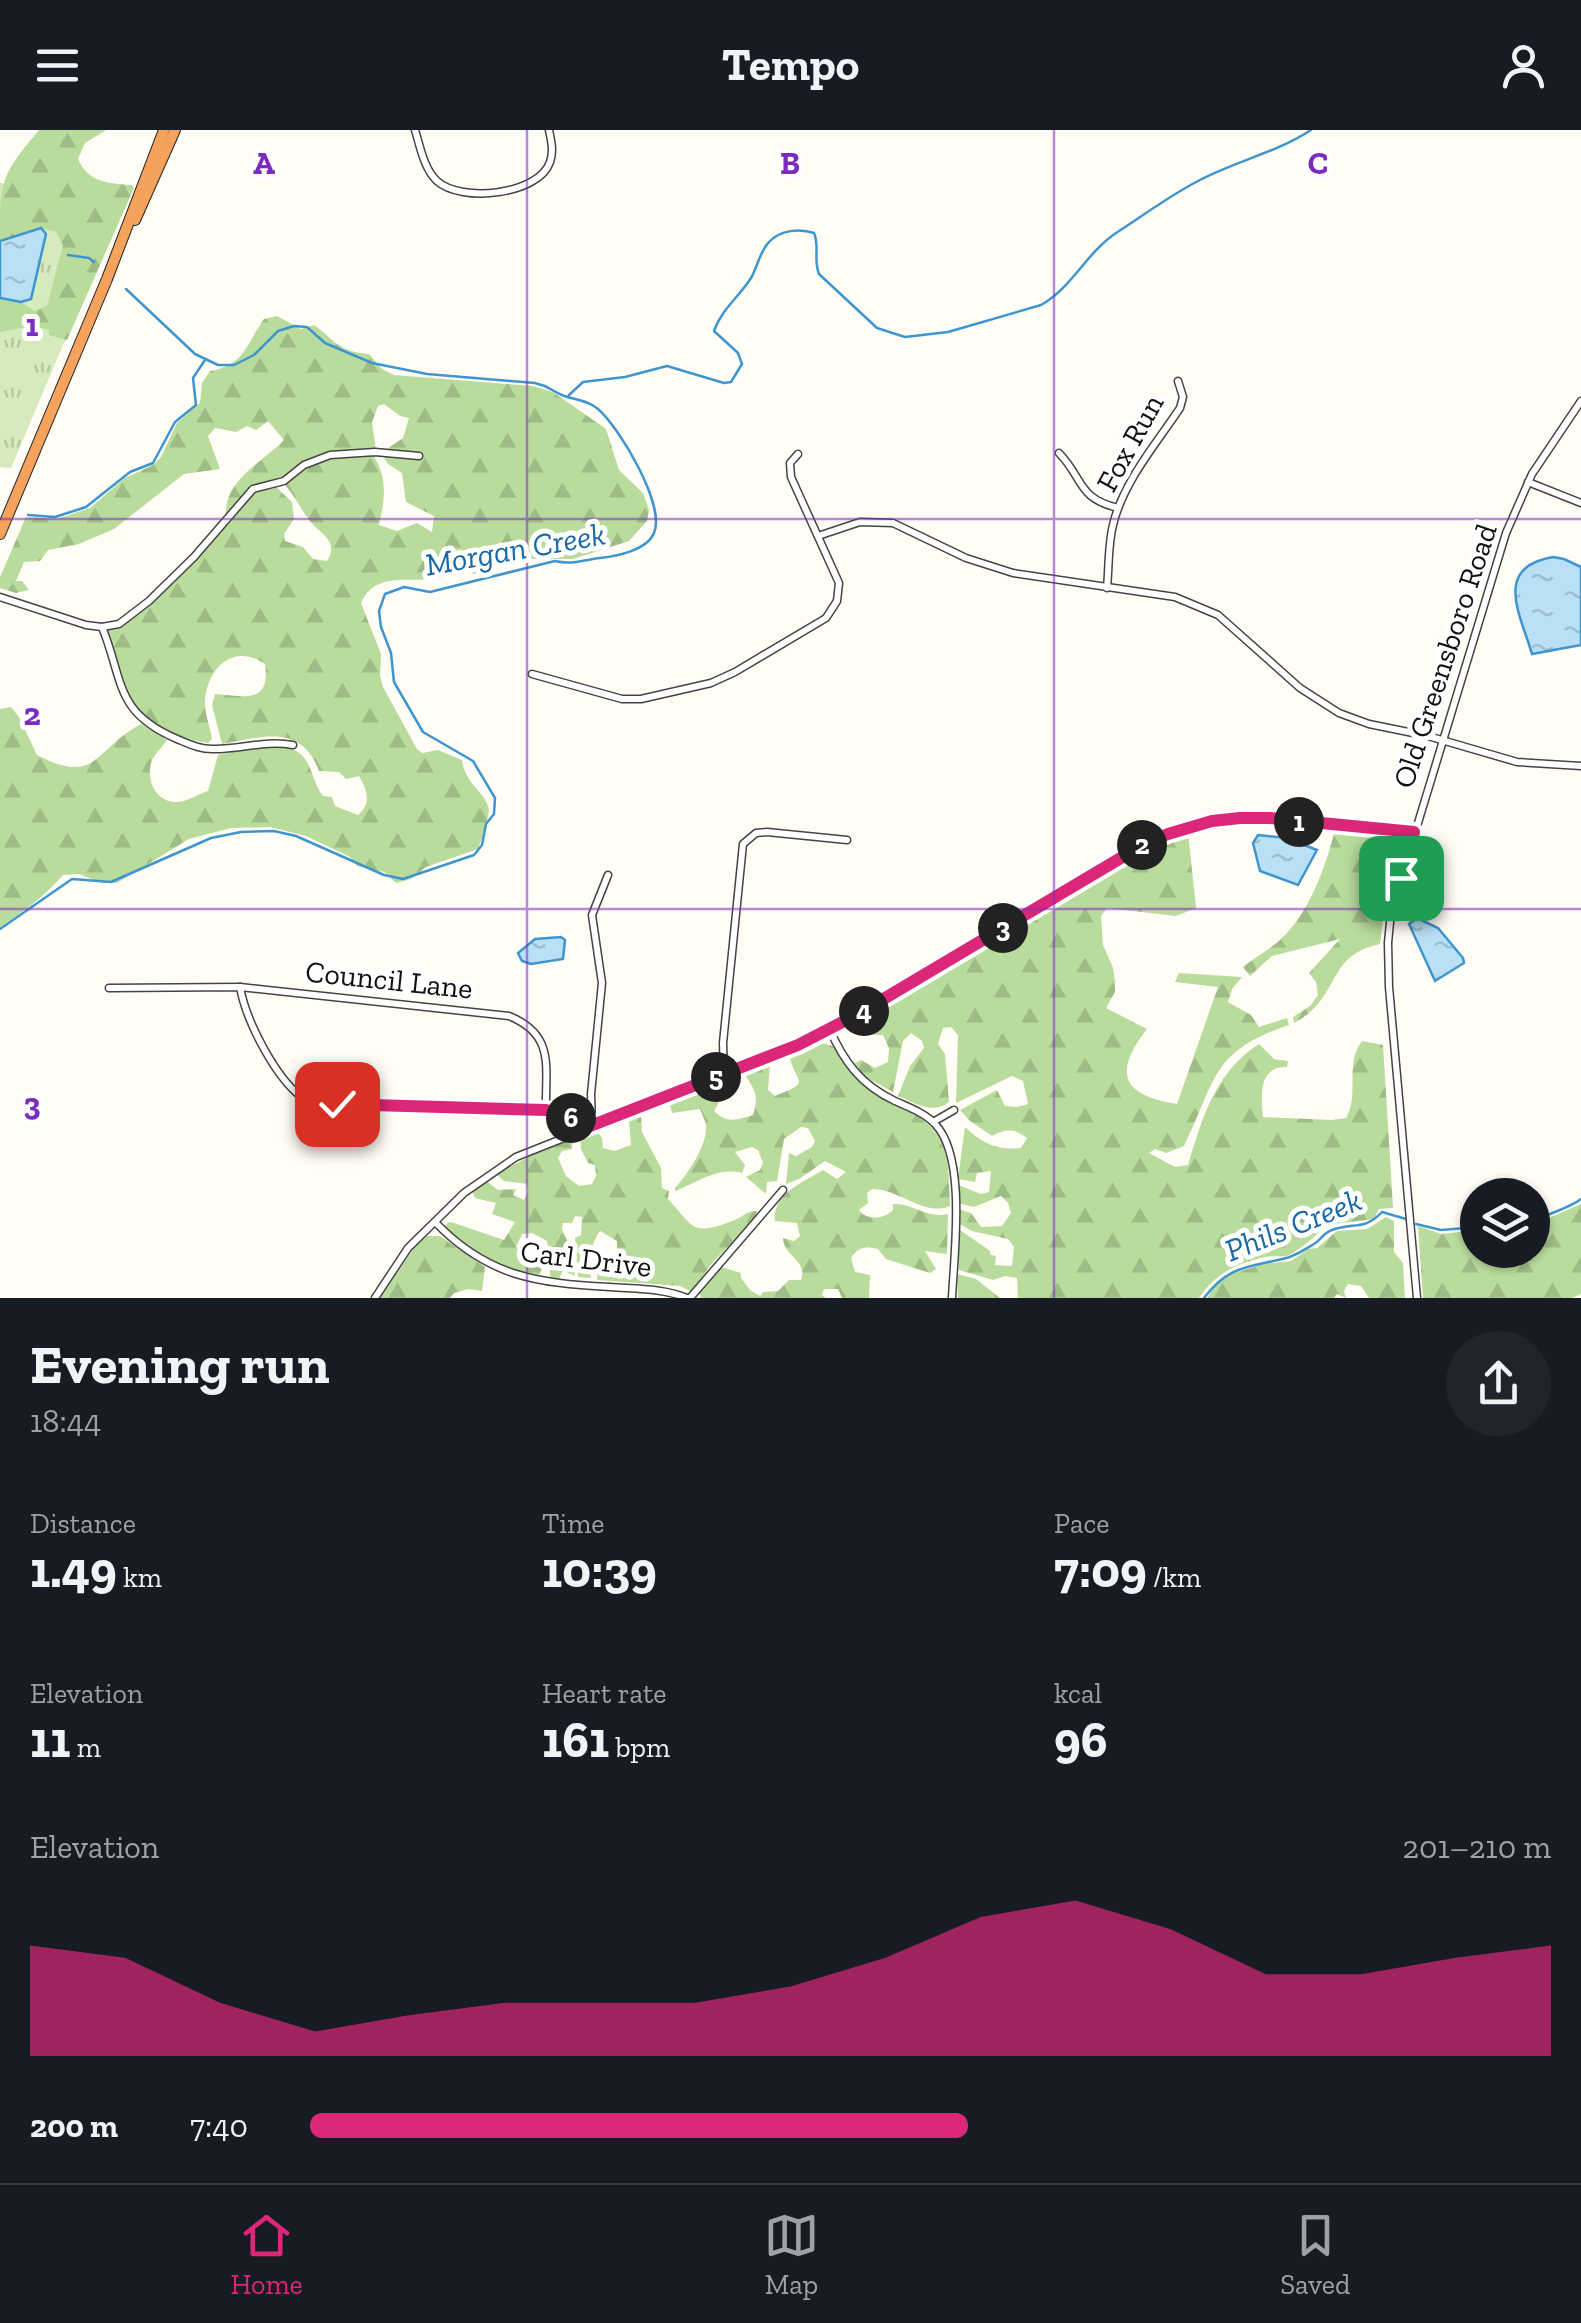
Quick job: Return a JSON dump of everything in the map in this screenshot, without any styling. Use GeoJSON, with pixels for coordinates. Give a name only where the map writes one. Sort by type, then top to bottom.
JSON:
{"type":"FeatureCollection","features":[{"type":"Feature","properties":{"kind":"highway"},"geometry":{"type":"LineString","coordinates":[[0,534],[164,130]]}},
{"type":"Feature","properties":{"kind":"highway"},"geometry":{"type":"LineString","coordinates":[[106,280],[174,130]]}},
{"type":"Feature","properties":{"kind":"street"},"geometry":{"type":"LineString","coordinates":[[415,130],[432,176],[444,186],[466,192],[530,185],[550,162],[549,130]]}},
{"type":"Feature","properties":{"kind":"street","name":"Fox Run"},"geometry":{"type":"LineString","coordinates":[[1107,588],[1111,534],[1118,508],[1180,408],[1182,392],[1178,381]]}},
{"type":"Feature","properties":{"kind":"street","name":"Old Greensboro Road"},"geometry":{"type":"LineString","coordinates":[[1417,1298],[1388,955],[1392,912],[1506,533],[1528,482],[1581,401]]}},
{"type":"Feature","properties":{"kind":"street"},"geometry":{"type":"LineString","coordinates":[[1059,453],[1086,494],[1118,508]]}},
{"type":"Feature","properties":{"kind":"street"},"geometry":{"type":"LineString","coordinates":[[0,597],[102,627],[119,624],[149,602],[194,558],[253,490],[284,481],[304,464],[330,454],[419,456]]}},
{"type":"Feature","properties":{"kind":"street"},"geometry":{"type":"LineString","coordinates":[[532,674],[631,700],[728,676],[818,622],[834,608],[838,583],[791,477],[790,464],[798,454]]}},
{"type":"Feature","properties":{"kind":"street"},"geometry":{"type":"LineString","coordinates":[[1528,482],[1581,503]]}},
{"type":"Feature","properties":{"kind":"street"},"geometry":{"type":"LineString","coordinates":[[818,536],[860,522],[893,522],[994,568],[1048,581],[1160,594],[1205,608],[1231,624],[1300,688],[1326,706],[1369,724],[1536,765],[1581,766]]}},
{"type":"Feature","properties":{"kind":"street"},"geometry":{"type":"LineString","coordinates":[[102,627],[127,702],[151,725],[211,750],[259,743],[293,745]]}},
{"type":"Feature","properties":{"kind":"street"},"geometry":{"type":"LineString","coordinates":[[375,1298],[408,1248],[464,1194],[516,1157],[798,1045],[1146,843],[1212,821],[1240,818],[1414,832]]}},
{"type":"Feature","properties":{"kind":"street"},"geometry":{"type":"LineString","coordinates":[[724,1074],[726,1008],[742,844],[756,833],[767,832],[847,840]]}},
{"type":"Feature","properties":{"kind":"street"},"geometry":{"type":"LineString","coordinates":[[592,1125],[602,984],[592,915],[608,875]]}},
{"type":"Feature","properties":{"kind":"street"},"geometry":{"type":"LineString","coordinates":[[240,987],[248,1019],[293,1092],[308,1102],[546,1110],[568,1115],[580,1130]]}},
{"type":"Feature","properties":{"kind":"street","name":"Council Lane"},"geometry":{"type":"LineString","coordinates":[[110,988],[240,987],[484,1012],[518,1020],[537,1034],[544,1048],[546,1110]]}},
{"type":"Feature","properties":{"kind":"street"},"geometry":{"type":"LineString","coordinates":[[829,1028],[850,1066],[872,1090],[934,1122],[946,1139],[952,1162],[952,1298]]}},
{"type":"Feature","properties":{"kind":"street"},"geometry":{"type":"LineString","coordinates":[[934,1122],[954,1110]]}},
{"type":"Feature","properties":{"kind":"street"},"geometry":{"type":"LineString","coordinates":[[688,1298],[783,1190]]}},
{"type":"Feature","properties":{"kind":"street","name":"Carl Drive"},"geometry":{"type":"LineString","coordinates":[[435,1222],[480,1259],[521,1278],[661,1290],[688,1298]]}},
{"type":"Feature","properties":{"kind":"green space"},"geometry":{"type":"Polygon","coordinates":[[[39,130],[106,130],[85,143],[78,159],[93,177],[134,188],[67,340],[32,326],[0,332],[0,298],[21,302],[34,311],[47,306],[63,245],[56,232],[41,228],[0,241],[5,181],[16,158],[39,130]]]}},
{"type":"Feature","properties":{"kind":"green space"},"geometry":{"type":"Polygon","coordinates":[[[0,183],[129,189],[11,468],[0,467],[0,183]]]}},
{"type":"Feature","properties":{"kind":"green space"},"geometry":{"type":"Polygon","coordinates":[[[277,316],[301,329],[314,325],[344,348],[369,354],[382,369],[394,375],[533,386],[553,392],[606,429],[619,470],[643,493],[649,510],[647,521],[629,541],[573,559],[516,559],[496,562],[475,574],[392,581],[374,587],[361,603],[381,654],[383,687],[417,749],[422,753],[438,750],[462,760],[467,776],[487,804],[489,813],[478,849],[426,867],[411,879],[396,883],[384,872],[357,866],[350,857],[306,836],[270,827],[231,828],[189,839],[117,883],[102,883],[79,874],[63,875],[34,903],[0,927],[0,709],[11,707],[37,755],[72,767],[94,760],[141,724],[167,740],[152,760],[150,775],[158,794],[169,801],[185,801],[208,791],[218,755],[276,745],[297,751],[305,759],[320,792],[332,797],[335,806],[358,815],[365,806],[366,791],[359,776],[346,779],[339,772],[319,771],[302,746],[291,740],[266,737],[222,744],[212,705],[215,694],[245,696],[259,692],[266,677],[265,664],[243,656],[225,661],[217,668],[205,700],[212,739],[208,743],[196,741],[163,727],[136,706],[123,685],[106,629],[121,627],[151,605],[254,491],[275,486],[292,502],[294,519],[284,534],[285,541],[303,547],[313,559],[327,561],[330,543],[285,485],[313,463],[373,455],[384,489],[379,525],[397,531],[417,523],[432,532],[434,516],[406,502],[402,473],[383,456],[421,460],[421,455],[384,451],[403,438],[409,418],[384,404],[378,406],[372,422],[376,450],[330,452],[303,462],[284,478],[251,487],[226,515],[231,492],[238,482],[284,440],[268,421],[256,430],[247,426],[236,432],[215,428],[208,436],[220,469],[184,474],[114,529],[79,544],[48,550],[40,561],[24,562],[16,581],[22,581],[29,590],[16,593],[0,588],[0,577],[26,517],[57,519],[90,508],[125,478],[153,465],[177,423],[200,403],[202,383],[210,371],[238,359],[264,319],[277,316]]]}},
{"type":"Feature","properties":{"kind":"green space"},"geometry":{"type":"Polygon","coordinates":[[[1335,830],[1406,837],[1384,911],[1380,944],[1350,958],[1320,1002],[1294,1023],[1293,1017],[1318,995],[1316,982],[1309,973],[1340,939],[1272,956],[1250,976],[1243,967],[1278,942],[1301,915],[1322,873],[1335,830]]]}},
{"type":"Feature","properties":{"kind":"green space"},"geometry":{"type":"Polygon","coordinates":[[[1188,832],[1196,908],[1176,916],[1107,908],[1101,916],[1103,945],[1115,981],[1115,992],[1106,1008],[1147,1029],[1129,1058],[1128,1080],[1144,1095],[1177,1104],[1218,987],[1175,982],[1179,973],[1242,977],[1228,1002],[1251,1015],[1259,1027],[1287,1018],[1289,1025],[1263,1035],[1230,1057],[1211,1085],[1184,1146],[1166,1153],[1155,1149],[1149,1153],[1175,1167],[1188,1165],[1205,1113],[1221,1082],[1259,1044],[1274,1059],[1288,1061],[1287,1067],[1271,1071],[1266,1077],[1263,1117],[1332,1120],[1346,1118],[1350,1109],[1354,1060],[1362,1041],[1383,1045],[1393,1208],[1379,1209],[1374,1219],[1326,1225],[1289,1255],[1235,1266],[1212,1282],[1199,1298],[1018,1298],[1017,1278],[993,1280],[959,1270],[957,1228],[996,1256],[995,1265],[1012,1266],[1014,1247],[1008,1239],[972,1231],[958,1223],[958,1209],[971,1213],[981,1227],[1002,1226],[1011,1213],[1008,1203],[1001,1196],[974,1207],[957,1203],[958,1185],[981,1194],[989,1192],[991,1171],[977,1173],[975,1182],[958,1179],[965,1127],[997,1147],[1021,1148],[1027,1138],[1010,1131],[992,1136],[960,1110],[997,1090],[1005,1106],[1028,1104],[1023,1081],[1012,1076],[956,1103],[958,1035],[951,1027],[943,1028],[938,1044],[945,1054],[949,1102],[937,1108],[917,1104],[898,1096],[910,1066],[924,1048],[922,1041],[911,1033],[903,1041],[893,1092],[862,1075],[855,1063],[861,1060],[875,1068],[888,1062],[889,1048],[883,1035],[863,1035],[861,1023],[1147,847],[1188,832]]]}},
{"type":"Feature","properties":{"kind":"green space"},"geometry":{"type":"Polygon","coordinates":[[[814,1041],[833,1046],[863,1084],[919,1117],[936,1133],[946,1159],[950,1206],[931,1208],[872,1189],[867,1193],[868,1203],[859,1210],[866,1216],[880,1217],[893,1210],[893,1204],[948,1214],[947,1254],[925,1251],[936,1269],[930,1273],[886,1259],[878,1249],[860,1250],[851,1258],[855,1272],[870,1275],[869,1298],[842,1298],[838,1289],[824,1289],[822,1295],[826,1298],[701,1298],[699,1293],[718,1266],[741,1273],[750,1290],[760,1296],[763,1292],[778,1291],[789,1280],[801,1280],[799,1263],[787,1250],[783,1238],[794,1241],[800,1236],[797,1223],[775,1221],[778,1203],[790,1190],[823,1170],[837,1179],[846,1172],[825,1161],[786,1184],[789,1153],[796,1156],[815,1141],[808,1128],[801,1127],[784,1139],[777,1181],[767,1182],[766,1194],[746,1177],[760,1170],[763,1163],[758,1150],[752,1147],[735,1152],[745,1165],[742,1173],[716,1174],[676,1191],[700,1150],[706,1125],[700,1109],[672,1113],[669,1101],[722,1082],[725,1092],[714,1111],[732,1120],[753,1115],[755,1094],[745,1075],[770,1064],[768,1090],[775,1096],[787,1091],[799,1081],[789,1055],[814,1041]]]}},
{"type":"Feature","properties":{"kind":"green space"},"geometry":{"type":"Polygon","coordinates":[[[641,1116],[642,1132],[661,1168],[662,1188],[669,1191],[668,1199],[689,1223],[710,1228],[757,1211],[755,1219],[712,1263],[692,1292],[680,1286],[597,1280],[603,1258],[617,1256],[617,1241],[600,1231],[591,1253],[591,1278],[578,1277],[575,1238],[581,1235],[582,1217],[575,1216],[572,1223],[563,1223],[562,1230],[573,1252],[575,1276],[568,1273],[566,1264],[559,1279],[550,1277],[550,1268],[560,1260],[550,1257],[547,1241],[532,1233],[522,1234],[516,1247],[527,1252],[526,1259],[545,1261],[538,1278],[488,1258],[445,1226],[454,1223],[504,1240],[515,1222],[492,1214],[496,1203],[475,1198],[472,1190],[485,1180],[498,1190],[516,1189],[513,1195],[524,1200],[527,1184],[504,1181],[496,1174],[573,1137],[572,1149],[562,1151],[558,1158],[566,1176],[579,1186],[592,1184],[595,1165],[588,1163],[581,1149],[580,1135],[596,1130],[603,1148],[615,1151],[631,1145],[629,1120],[641,1116]]]}},
{"type":"Feature","properties":{"kind":"green space"},"geometry":{"type":"Polygon","coordinates":[[[1581,1204],[1581,1294],[1572,1298],[1423,1298],[1418,1226],[1441,1234],[1460,1232],[1460,1268],[1550,1268],[1550,1218],[1581,1204]]]}},
{"type":"Feature","properties":{"kind":"green space"},"geometry":{"type":"Polygon","coordinates":[[[1386,1217],[1394,1221],[1394,1252],[1403,1263],[1405,1298],[1369,1298],[1361,1286],[1348,1284],[1346,1298],[1337,1294],[1334,1298],[1207,1298],[1230,1274],[1291,1261],[1308,1249],[1317,1248],[1337,1231],[1367,1229],[1386,1217]]]}},
{"type":"Feature","properties":{"kind":"green space"},"geometry":{"type":"Polygon","coordinates":[[[427,1236],[440,1236],[485,1267],[482,1291],[468,1289],[450,1298],[380,1298],[416,1245],[427,1236]]]}},
{"type":"Feature","properties":{"kind":"green space"},"geometry":{"type":"Polygon","coordinates":[[[957,1274],[976,1279],[1000,1298],[958,1298],[957,1274]]]}},
{"type":"Feature","properties":{"kind":"water"},"geometry":{"type":"Polygon","coordinates":[[[41,228],[46,234],[31,299],[21,302],[0,298],[0,241],[41,228]]]}},
{"type":"Feature","properties":{"kind":"water"},"geometry":{"type":"Polygon","coordinates":[[[1553,557],[1581,567],[1581,645],[1532,654],[1518,610],[1516,583],[1522,571],[1553,557]]]}},
{"type":"Feature","properties":{"kind":"water"},"geometry":{"type":"Polygon","coordinates":[[[1258,835],[1286,838],[1317,850],[1298,885],[1260,871],[1253,843],[1258,835]]]}},
{"type":"Feature","properties":{"kind":"water"},"geometry":{"type":"Polygon","coordinates":[[[1417,918],[1438,928],[1463,958],[1464,963],[1435,981],[1409,924],[1417,918]]]}},
{"type":"Feature","properties":{"kind":"water"},"geometry":{"type":"Polygon","coordinates":[[[535,939],[565,940],[563,959],[531,964],[522,961],[518,953],[535,939]]]}},
{"type":"Feature","properties":{"kind":"waterway","name":"Morgan Creek"},"geometry":{"type":"LineString","coordinates":[[569,395],[583,382],[667,366],[731,382],[742,364],[738,353],[714,331],[751,278],[766,246],[784,233],[814,233],[819,274],[877,328],[905,337],[948,332],[1041,305],[1062,289],[1107,239],[1158,205],[1212,174],[1311,130]]}},
{"type":"Feature","properties":{"kind":"waterway"},"geometry":{"type":"LineString","coordinates":[[68,255],[94,262]]}},
{"type":"Feature","properties":{"kind":"waterway","name":"Morgan Creek"},"geometry":{"type":"LineString","coordinates":[[0,929],[72,879],[111,882],[211,838],[241,832],[274,831],[296,836],[384,875],[403,879],[474,855],[494,814],[495,798],[473,761],[423,732],[394,682],[391,653],[379,611],[385,594],[404,587],[430,592],[555,561],[615,556],[639,548],[654,533],[653,504],[638,467],[607,418],[590,404],[535,383],[427,374],[372,363],[325,343],[307,327],[278,331],[254,355],[234,365],[218,365],[195,354],[126,289]]}},
{"type":"Feature","properties":{"kind":"waterway"},"geometry":{"type":"LineString","coordinates":[[28,515],[55,517],[86,507],[130,472],[153,463],[175,422],[196,405],[193,378],[205,360]]}},
{"type":"Feature","properties":{"kind":"waterway","name":"Phils Creek"},"geometry":{"type":"LineString","coordinates":[[1550,1214],[1581,1199]]}},
{"type":"Feature","properties":{"kind":"waterway","name":"Phils Creek"},"geometry":{"type":"LineString","coordinates":[[1204,1298],[1232,1273],[1292,1256],[1332,1230],[1364,1224],[1382,1212],[1406,1219]]}},
{"type":"Feature","properties":{"kind":"waterway","name":"Phils Creek"},"geometry":{"type":"LineString","coordinates":[[1416,1224],[1441,1230],[1460,1228]]}},
{"type":"Feature","properties":{"kind":"route"},"geometry":{"type":"LineString","coordinates":[[337,1104],[546,1110],[568,1115],[580,1130],[798,1045],[860,1013],[1146,843],[1212,821],[1270,818],[1414,832],[1401,878]]}}]}
